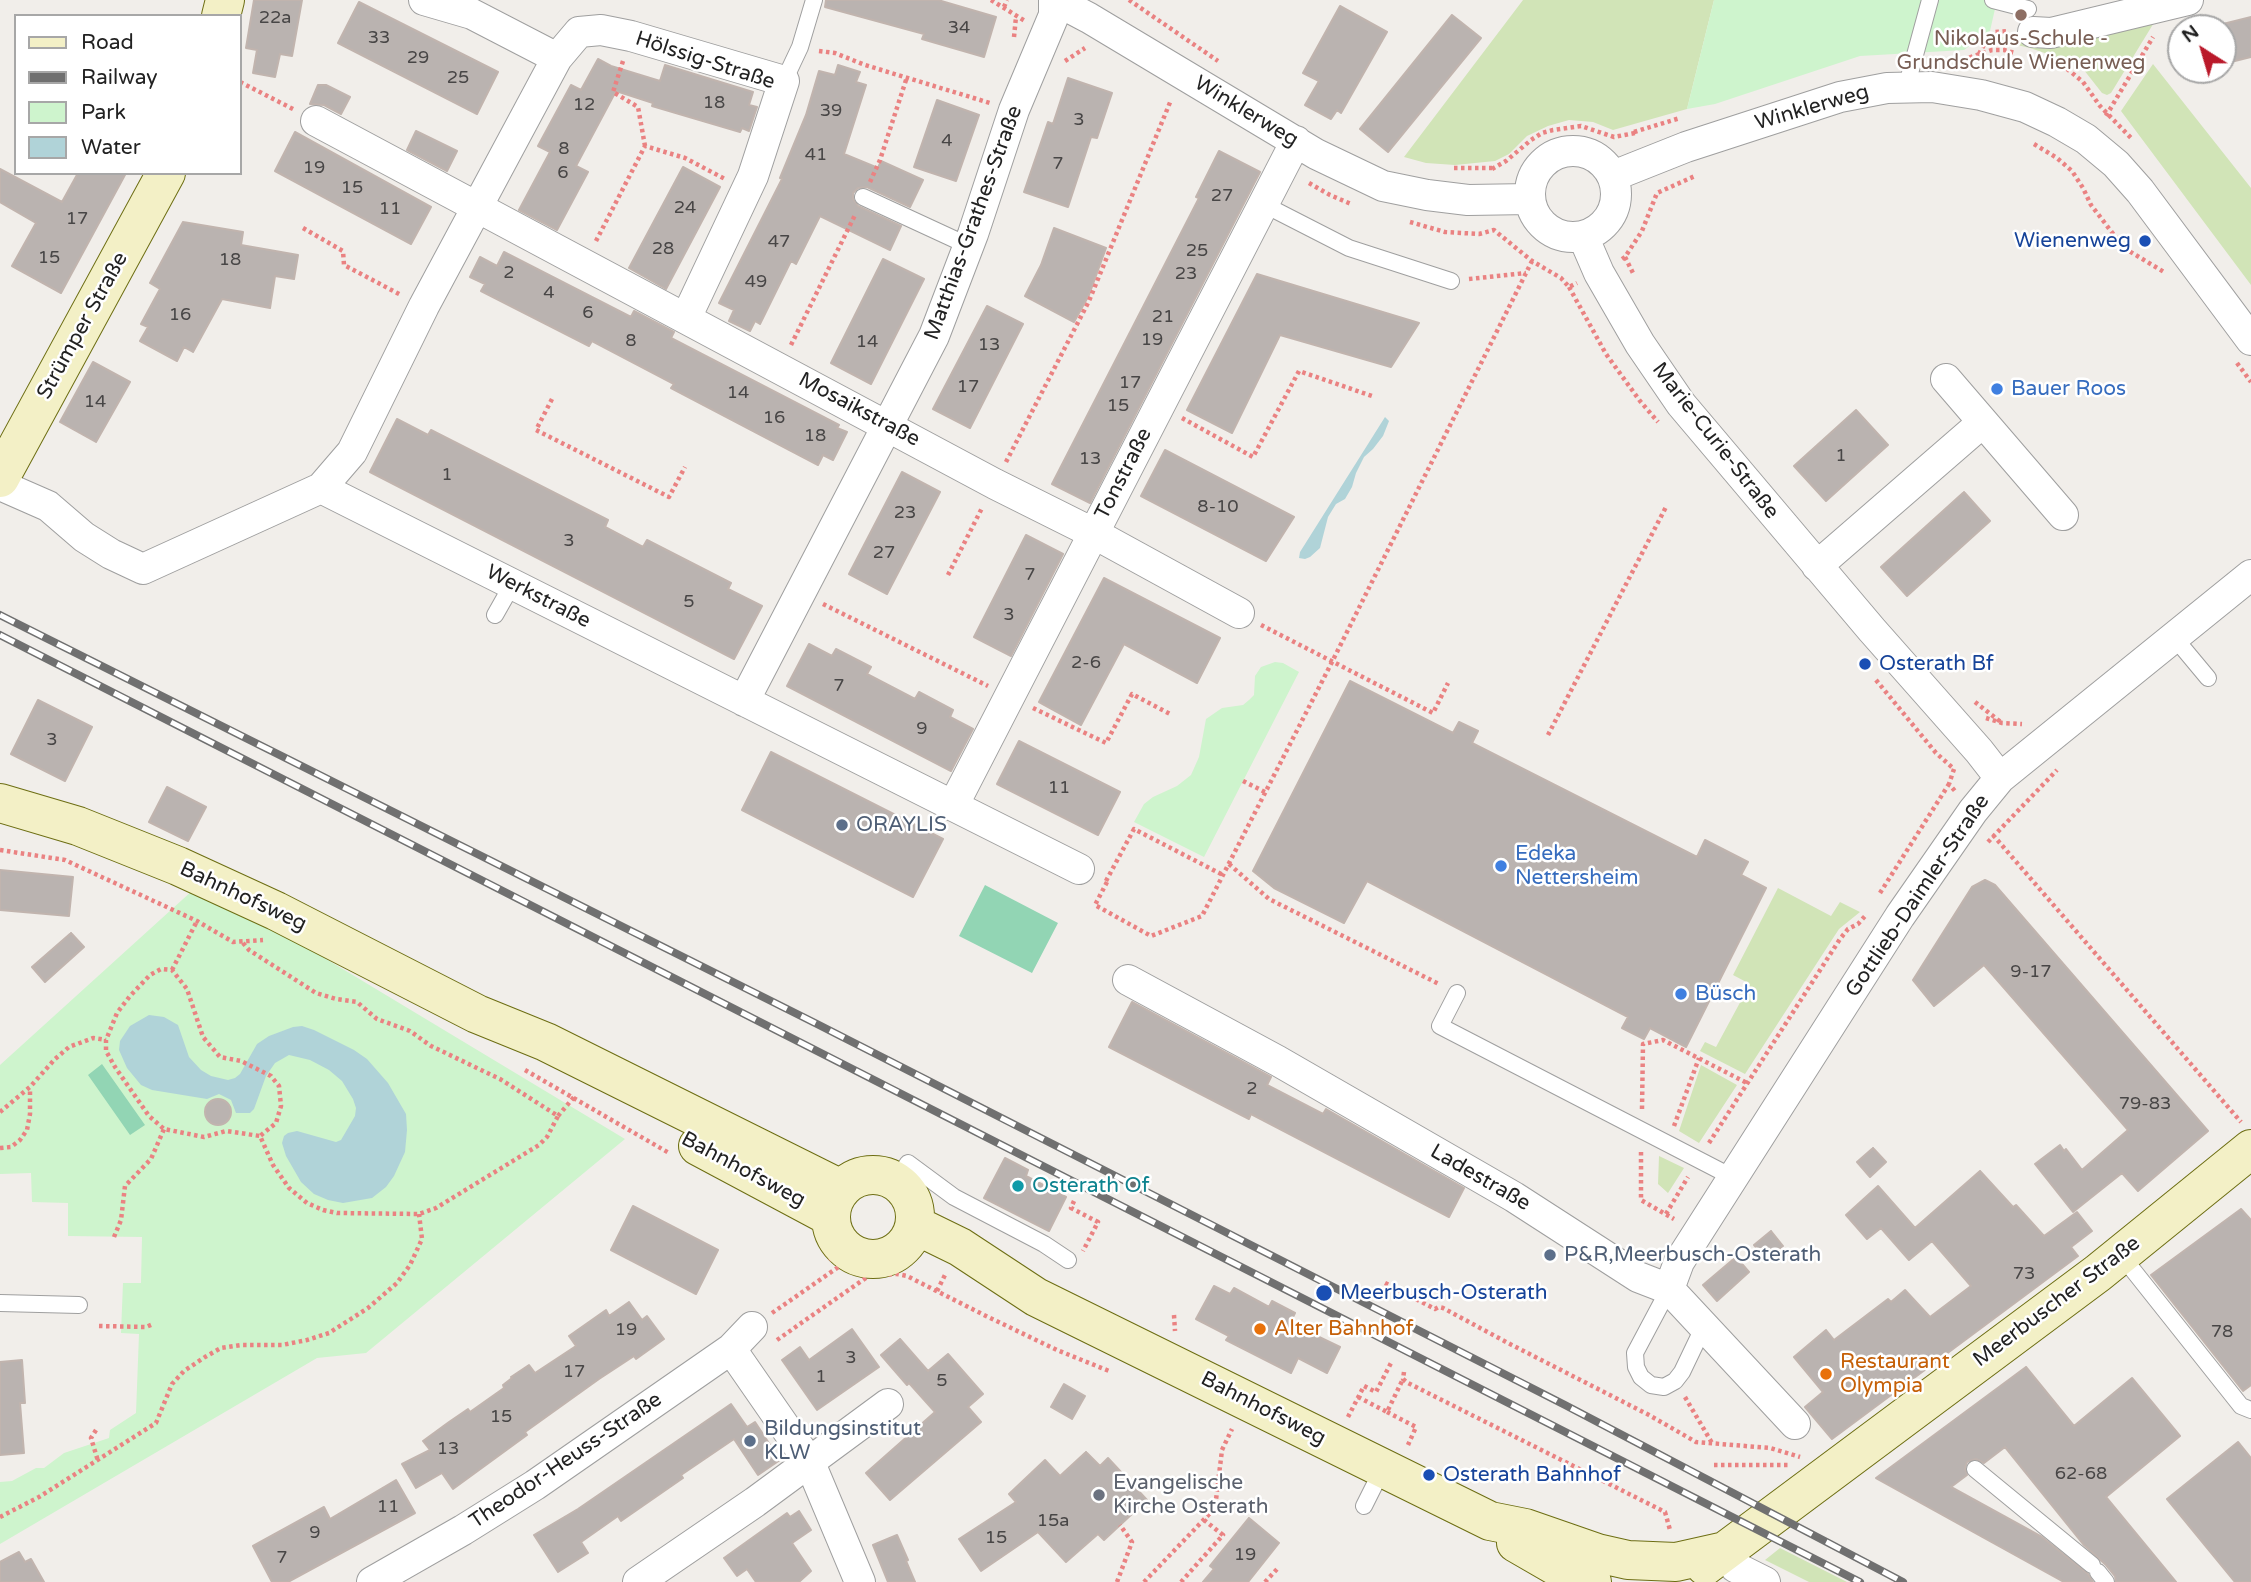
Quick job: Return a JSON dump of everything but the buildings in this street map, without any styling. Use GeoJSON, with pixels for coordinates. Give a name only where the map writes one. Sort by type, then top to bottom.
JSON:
{"type":"FeatureCollection","features":[{"type":"Feature","properties":{"kind":"main road","name":"Strümper Straße"},"geometry":{"type":"LineString","coordinates":[[0,478],[165,175]]}},
{"type":"Feature","properties":{"kind":"main road"},"geometry":{"type":"LineString","coordinates":[[0,782],[78,826]]}},
{"type":"Feature","properties":{"kind":"main road","name":"Bahnhofsweg"},"geometry":{"type":"LineString","coordinates":[[0,803],[78,826],[178,866],[276,911],[477,1014],[648,1120],[831,1216]]}},
{"type":"Feature","properties":{"kind":"main road","name":"Meerbuscher Straße"},"geometry":{"type":"LineString","coordinates":[[1685,1582],[2121,1255],[2247,1136]]}},
{"type":"Feature","properties":{"kind":"main road"},"geometry":{"type":"LineString","coordinates":[[877,1175],[896,1181],[910,1196],[916,1215],[909,1237],[890,1256],[863,1258],[850,1253],[839,1243],[833,1231],[831,1216],[858,1178],[877,1175]]}},
{"type":"Feature","properties":{"kind":"main road","name":"Bahnhofsweg"},"geometry":{"type":"LineString","coordinates":[[909,1237],[948,1270],[1036,1297],[1490,1521],[1518,1544],[1578,1579]]}},
{"type":"Feature","properties":{"kind":"main road","name":"Bahnhofsweg"},"geometry":{"type":"LineString","coordinates":[[1490,1521],[1525,1528],[1597,1552],[1636,1571]]}},
{"type":"Feature","properties":{"kind":"main road","name":"Meerbuscher Straße"},"geometry":{"type":"LineString","coordinates":[[1636,1571],[1725,1550]]}},
{"type":"Feature","properties":{"kind":"street"},"geometry":{"type":"LineString","coordinates":[[424,0],[472,14],[557,58]]}},
{"type":"Feature","properties":{"kind":"street","name":"Winklerweg"},"geometry":{"type":"LineString","coordinates":[[1055,0],[1316,154],[1383,186],[1468,200],[1530,199]]}},
{"type":"Feature","properties":{"kind":"street","name":"Matthias-Grathes-Straße"},"geometry":{"type":"LineString","coordinates":[[744,701],[934,335],[969,246],[1014,110],[1054,15],[1055,0]]}},
{"type":"Feature","properties":{"kind":"street"},"geometry":{"type":"LineString","coordinates":[[2031,21],[2051,33],[2181,2]]}},
{"type":"Feature","properties":{"kind":"street","name":"Hölssig-Straße"},"geometry":{"type":"LineString","coordinates":[[321,488],[352,452],[424,306],[557,58],[579,32],[601,30],[631,36],[783,81],[747,191],[687,318]]}},
{"type":"Feature","properties":{"kind":"street","name":"Winklerweg"},"geometry":{"type":"LineString","coordinates":[[1613,176],[1760,122],[1840,97],[1887,88],[1932,88],[1981,94],[2025,107],[2086,139],[2116,164],[2140,191],[2243,350]]}},
{"type":"Feature","properties":{"kind":"street"},"geometry":{"type":"LineString","coordinates":[[316,121],[479,207]]}},
{"type":"Feature","properties":{"kind":"street","name":"Tonstraße"},"geometry":{"type":"LineString","coordinates":[[953,806],[1296,141]]}},
{"type":"Feature","properties":{"kind":"street"},"geometry":{"type":"LineString","coordinates":[[1572,151],[1593,155],[1613,176],[1617,191],[1615,207],[1598,230],[1571,237],[1550,231],[1534,213],[1530,199],[1536,172],[1542,164],[1561,153],[1572,151]]}},
{"type":"Feature","properties":{"kind":"street","name":"Mosaikstraße"},"geometry":{"type":"LineString","coordinates":[[479,207],[1239,613]]}},
{"type":"Feature","properties":{"kind":"street","name":"Marie-Curie-Straße"},"geometry":{"type":"LineString","coordinates":[[1583,236],[1599,273],[1640,344],[1681,404],[2000,778]]}},
{"type":"Feature","properties":{"kind":"street"},"geometry":{"type":"LineString","coordinates":[[1946,379],[2063,515]]}},
{"type":"Feature","properties":{"kind":"street"},"geometry":{"type":"LineString","coordinates":[[1817,566],[1983,423]]}},
{"type":"Feature","properties":{"kind":"street"},"geometry":{"type":"LineString","coordinates":[[0,485],[48,506],[84,537],[143,569],[321,488]]}},
{"type":"Feature","properties":{"kind":"street","name":"Werkstraße"},"geometry":{"type":"LineString","coordinates":[[321,488],[1079,869]]}},
{"type":"Feature","properties":{"kind":"street","name":"Gottlieb-Daimler-Straße"},"geometry":{"type":"LineString","coordinates":[[1668,1289],[1679,1262],[1900,916],[1973,811],[2000,778],[2251,575]]}},
{"type":"Feature","properties":{"kind":"street","name":"Ladestraße"},"geometry":{"type":"LineString","coordinates":[[1128,979],[1278,1060],[1514,1197],[1638,1277],[1668,1289],[1795,1424]]}},
{"type":"Feature","properties":{"kind":"street","name":"Theodor-Heuss-Straße"},"geometry":{"type":"LineString","coordinates":[[372,1582],[498,1509],[736,1356],[752,1327]]}},
{"type":"Feature","properties":{"kind":"street"},"geometry":{"type":"LineString","coordinates":[[736,1356],[810,1463],[860,1582]]}},
{"type":"Feature","properties":{"kind":"street"},"geometry":{"type":"LineString","coordinates":[[638,1582],[810,1463],[888,1404]]}},
{"type":"Feature","properties":{"kind":"street"},"geometry":{"type":"LineString","coordinates":[[1725,1550],[1735,1567],[1765,1582]]}},
{"type":"Feature","properties":{"kind":"lane"},"geometry":{"type":"LineString","coordinates":[[783,81],[800,47],[814,0]]}},
{"type":"Feature","properties":{"kind":"lane"},"geometry":{"type":"LineString","coordinates":[[1906,88],[1930,0]]}},
{"type":"Feature","properties":{"kind":"lane"},"geometry":{"type":"LineString","coordinates":[[1993,0],[2031,21]]}},
{"type":"Feature","properties":{"kind":"lane"},"geometry":{"type":"LineString","coordinates":[[863,197],[969,246]]}},
{"type":"Feature","properties":{"kind":"lane"},"geometry":{"type":"LineString","coordinates":[[1263,204],[1349,248],[1451,281]]}},
{"type":"Feature","properties":{"kind":"lane"},"geometry":{"type":"LineString","coordinates":[[495,615],[512,584]]}},
{"type":"Feature","properties":{"kind":"lane"},"geometry":{"type":"LineString","coordinates":[[2174,636],[2208,678]]}},
{"type":"Feature","properties":{"kind":"lane"},"geometry":{"type":"LineString","coordinates":[[1457,993],[1440,1026],[1734,1178]]}},
{"type":"Feature","properties":{"kind":"lane"},"geometry":{"type":"LineString","coordinates":[[896,1181],[908,1163],[954,1197],[1044,1244],[1075,1257]]}},
{"type":"Feature","properties":{"kind":"lane"},"geometry":{"type":"LineString","coordinates":[[2121,1255],[2241,1406],[2251,1410]]}},
{"type":"Feature","properties":{"kind":"lane"},"geometry":{"type":"LineString","coordinates":[[1668,1289],[1635,1353],[1636,1367],[1642,1377],[1651,1385],[1664,1387],[1675,1381],[1704,1326]]}},
{"type":"Feature","properties":{"kind":"lane"},"geometry":{"type":"LineString","coordinates":[[0,1303],[79,1305]]}},
{"type":"Feature","properties":{"kind":"lane"},"geometry":{"type":"LineString","coordinates":[[1364,1506],[1383,1468]]}},
{"type":"Feature","properties":{"kind":"lane"},"geometry":{"type":"LineString","coordinates":[[1975,1469],[2098,1573]]}},
{"type":"Feature","properties":{"kind":"path"},"geometry":{"type":"LineString","coordinates":[[1004,7],[1007,0]]}},
{"type":"Feature","properties":{"kind":"path"},"geometry":{"type":"LineString","coordinates":[[1129,0],[1228,68]]}},
{"type":"Feature","properties":{"kind":"path"},"geometry":{"type":"LineString","coordinates":[[2066,166],[2108,114],[2181,2]]}},
{"type":"Feature","properties":{"kind":"path"},"geometry":{"type":"LineString","coordinates":[[1979,55],[1986,41],[1995,32],[2018,30],[2031,21]]}},
{"type":"Feature","properties":{"kind":"path"},"geometry":{"type":"LineString","coordinates":[[585,264],[645,146],[638,107],[613,92],[631,36]]}},
{"type":"Feature","properties":{"kind":"path"},"geometry":{"type":"LineString","coordinates":[[800,47],[835,53],[990,103]]}},
{"type":"Feature","properties":{"kind":"path"},"geometry":{"type":"LineString","coordinates":[[779,368],[821,288],[880,160],[907,77]]}},
{"type":"Feature","properties":{"kind":"path"},"geometry":{"type":"LineString","coordinates":[[242,83],[316,121]]}},
{"type":"Feature","properties":{"kind":"path"},"geometry":{"type":"LineString","coordinates":[[948,575],[1089,301],[1171,100]]}},
{"type":"Feature","properties":{"kind":"path"},"geometry":{"type":"LineString","coordinates":[[1223,875],[1134,829],[1095,905],[1151,936],[1202,916],[1223,875],[1228,864],[1332,662],[1532,261],[1561,278],[1569,287],[1599,273],[1625,257],[1642,231],[1657,193],[1634,132],[1614,137],[1581,127],[1542,133],[1506,161],[1492,168],[1446,168]]}},
{"type":"Feature","properties":{"kind":"path"},"geometry":{"type":"LineString","coordinates":[[2028,140],[2066,166],[2079,181],[2091,205],[2124,248],[2169,276]]}},
{"type":"Feature","properties":{"kind":"path"},"geometry":{"type":"LineString","coordinates":[[645,146],[685,158],[747,191]]}},
{"type":"Feature","properties":{"kind":"path"},"geometry":{"type":"LineString","coordinates":[[1492,168],[1494,230]]}},
{"type":"Feature","properties":{"kind":"path"},"geometry":{"type":"LineString","coordinates":[[1657,193],[1702,172]]}},
{"type":"Feature","properties":{"kind":"path"},"geometry":{"type":"LineString","coordinates":[[303,228],[343,251],[344,265],[424,306]]}},
{"type":"Feature","properties":{"kind":"path"},"geometry":{"type":"LineString","coordinates":[[1451,281],[1526,273]]}},
{"type":"Feature","properties":{"kind":"path"},"geometry":{"type":"LineString","coordinates":[[2243,350],[2251,382]]}},
{"type":"Feature","properties":{"kind":"path"},"geometry":{"type":"LineString","coordinates":[[1159,405],[1253,457],[1299,372],[1372,396]]}},
{"type":"Feature","properties":{"kind":"path"},"geometry":{"type":"LineString","coordinates":[[552,399],[536,430],[668,497],[685,467]]}},
{"type":"Feature","properties":{"kind":"path"},"geometry":{"type":"LineString","coordinates":[[1548,735],[1667,505]]}},
{"type":"Feature","properties":{"kind":"path"},"geometry":{"type":"LineString","coordinates":[[1239,613],[1433,713],[1448,683]]}},
{"type":"Feature","properties":{"kind":"path"},"geometry":{"type":"LineString","coordinates":[[1985,844],[2066,761]]}},
{"type":"Feature","properties":{"kind":"path"},"geometry":{"type":"LineString","coordinates":[[1874,902],[1949,784],[1954,769]]}},
{"type":"Feature","properties":{"kind":"path"},"geometry":{"type":"LineString","coordinates":[[1243,781],[1265,792]]}},
{"type":"Feature","properties":{"kind":"path"},"geometry":{"type":"LineString","coordinates":[[1949,784],[2247,1136]]}},
{"type":"Feature","properties":{"kind":"path"},"geometry":{"type":"LineString","coordinates":[[0,850],[65,860],[197,921],[233,942],[270,938]]}},
{"type":"Feature","properties":{"kind":"path"},"geometry":{"type":"LineString","coordinates":[[1228,864],[1269,899],[1457,993]]}},
{"type":"Feature","properties":{"kind":"path"},"geometry":{"type":"LineString","coordinates":[[1079,869],[1107,882]]}},
{"type":"Feature","properties":{"kind":"path"},"geometry":{"type":"LineString","coordinates":[[1666,1214],[1840,939],[1848,929],[1858,925],[1869,910]]}},
{"type":"Feature","properties":{"kind":"path"},"geometry":{"type":"LineString","coordinates":[[172,970],[197,921]]}},
{"type":"Feature","properties":{"kind":"path"},"geometry":{"type":"LineString","coordinates":[[243,943],[249,950],[317,993],[357,1002],[377,1019],[410,1031],[431,1046],[500,1079],[558,1116]]}},
{"type":"Feature","properties":{"kind":"path"},"geometry":{"type":"LineString","coordinates":[[161,969],[172,970],[187,989],[203,1037],[220,1057],[241,1061],[271,1076],[279,1086],[281,1106],[276,1123],[260,1136],[226,1131],[204,1137],[159,1127],[115,1067],[106,1051],[106,1040],[117,1013],[140,984],[161,969]]}},
{"type":"Feature","properties":{"kind":"path"},"geometry":{"type":"LineString","coordinates":[[0,1112],[30,1087],[69,1047],[93,1038],[106,1040]]}},
{"type":"Feature","properties":{"kind":"path"},"geometry":{"type":"LineString","coordinates":[[1643,1044],[1663,1040],[1747,1083]]}},
{"type":"Feature","properties":{"kind":"path"},"geometry":{"type":"LineString","coordinates":[[1666,1143],[1699,1058]]}},
{"type":"Feature","properties":{"kind":"path"},"geometry":{"type":"LineString","coordinates":[[520,1067],[678,1158]]}},
{"type":"Feature","properties":{"kind":"path"},"geometry":{"type":"LineString","coordinates":[[0,1148],[11,1147],[27,1130],[30,1087]]}},
{"type":"Feature","properties":{"kind":"path"},"geometry":{"type":"LineString","coordinates":[[260,1136],[281,1178],[296,1196],[307,1203],[337,1213],[419,1214],[436,1208],[539,1145],[574,1097]]}},
{"type":"Feature","properties":{"kind":"path"},"geometry":{"type":"LineString","coordinates":[[114,1237],[121,1220],[125,1186],[151,1159],[164,1129]]}},
{"type":"Feature","properties":{"kind":"path"},"geometry":{"type":"LineString","coordinates":[[1074,1201],[1070,1208],[1098,1222],[1075,1257]]}},
{"type":"Feature","properties":{"kind":"path"},"geometry":{"type":"LineString","coordinates":[[0,1517],[39,1497],[156,1423],[172,1384],[184,1371],[205,1357],[222,1348],[282,1345],[329,1334],[384,1295],[410,1265],[422,1240],[419,1214]]}},
{"type":"Feature","properties":{"kind":"path"},"geometry":{"type":"LineString","coordinates":[[752,1327],[840,1266],[831,1259],[831,1216]]}},
{"type":"Feature","properties":{"kind":"path"},"geometry":{"type":"LineString","coordinates":[[736,1356],[870,1275]]}},
{"type":"Feature","properties":{"kind":"path"},"geometry":{"type":"LineString","coordinates":[[1385,1283],[1433,1312],[1443,1308],[1696,1442],[1770,1448],[1837,1469]]}},
{"type":"Feature","properties":{"kind":"path"},"geometry":{"type":"LineString","coordinates":[[99,1326],[146,1327],[153,1324]]}},
{"type":"Feature","properties":{"kind":"path"},"geometry":{"type":"LineString","coordinates":[[1347,1419],[1364,1386],[1376,1392],[1392,1361]]}},
{"type":"Feature","properties":{"kind":"path"},"geometry":{"type":"LineString","coordinates":[[1387,1412],[1404,1372]]}},
{"type":"Feature","properties":{"kind":"path"},"geometry":{"type":"LineString","coordinates":[[1403,1379],[1665,1512]]}},
{"type":"Feature","properties":{"kind":"path"},"geometry":{"type":"LineString","coordinates":[[1675,1381],[1713,1444]]}},
{"type":"Feature","properties":{"kind":"path"},"geometry":{"type":"LineString","coordinates":[[1358,1398],[1409,1423]]}},
{"type":"Feature","properties":{"kind":"path"},"geometry":{"type":"LineString","coordinates":[[1144,1582],[1215,1508],[1222,1450],[1234,1424]]}},
{"type":"Feature","properties":{"kind":"path"},"geometry":{"type":"LineString","coordinates":[[96,1430],[91,1438],[98,1461]]}},
{"type":"Feature","properties":{"kind":"path"},"geometry":{"type":"LineString","coordinates":[[1714,1465],[1776,1464],[1837,1469]]}},
{"type":"Feature","properties":{"kind":"path"},"geometry":{"type":"LineString","coordinates":[[1181,1582],[1223,1535],[1204,1520]]}},
{"type":"Feature","properties":{"kind":"path"},"geometry":{"type":"LineString","coordinates":[[1117,1582],[1132,1542],[1120,1525]]}},
{"type":"Feature","properties":{"kind":"path"},"geometry":{"type":"LineString","coordinates":[[1265,1582],[1278,1568]]}},
{"type":"Feature","properties":{"kind":"green space"},"geometry":{"type":"Polygon","coordinates":[[[1523,0],[1714,0],[1687,109],[1613,130],[1593,122],[1569,120],[1527,136],[1509,154],[1495,161],[1455,165],[1426,163],[1404,157],[1523,0]]]}},
{"type":"Feature","properties":{"kind":"green space"},"geometry":{"type":"Polygon","coordinates":[[[1714,0],[1997,0],[1990,31],[1964,50],[1860,56],[1715,104],[1687,109],[1714,0]]]}},
{"type":"Feature","properties":{"kind":"green space"},"geometry":{"type":"Polygon","coordinates":[[[2155,21],[2111,93],[2107,95],[2102,93],[2080,65],[2004,42],[2001,38],[2014,34],[2045,47],[2155,21]]]}},
{"type":"Feature","properties":{"kind":"green space"},"geometry":{"type":"Polygon","coordinates":[[[2153,64],[2251,188],[2251,285],[2121,111],[2153,64]]]}},
{"type":"Feature","properties":{"kind":"green space"},"geometry":{"type":"Polygon","coordinates":[[[1275,662],[1283,663],[1299,672],[1204,857],[1134,822],[1144,804],[1191,775],[1199,757],[1206,719],[1222,708],[1243,705],[1254,695],[1255,676],[1261,667],[1275,662]]]}},
{"type":"Feature","properties":{"kind":"green space"},"geometry":{"type":"Polygon","coordinates":[[[985,885],[1058,923],[1032,973],[959,936],[985,885]]]}},
{"type":"Feature","properties":{"kind":"green space"},"geometry":{"type":"Polygon","coordinates":[[[1778,888],[1831,916],[1840,902],[1860,912],[1839,929],[1745,1074],[1700,1051],[1705,1042],[1716,1047],[1750,984],[1733,975],[1778,888]]]}},
{"type":"Feature","properties":{"kind":"green space"},"geometry":{"type":"Polygon","coordinates":[[[193,890],[273,927],[625,1139],[366,1353],[317,1358],[0,1544],[0,1482],[12,1481],[36,1468],[44,1468],[64,1453],[109,1438],[110,1430],[136,1413],[139,1334],[121,1333],[123,1283],[141,1283],[142,1237],[68,1236],[68,1203],[32,1202],[31,1173],[0,1174],[0,1065],[193,890]]]}},
{"type":"Feature","properties":{"kind":"green space"},"geometry":{"type":"Polygon","coordinates":[[[102,1064],[145,1125],[130,1135],[88,1075],[102,1064]]]}},
{"type":"Feature","properties":{"kind":"green space"},"geometry":{"type":"Polygon","coordinates":[[[1701,1065],[1737,1085],[1699,1143],[1679,1131],[1701,1065]]]}},
{"type":"Feature","properties":{"kind":"green space"},"geometry":{"type":"Polygon","coordinates":[[[1659,1156],[1684,1168],[1668,1193],[1658,1184],[1659,1156]]]}},
{"type":"Feature","properties":{"kind":"green space"},"geometry":{"type":"Polygon","coordinates":[[[1780,1548],[1847,1582],[1809,1582],[1765,1560],[1780,1548]]]}},
{"type":"Feature","properties":{"kind":"water"},"geometry":{"type":"Polygon","coordinates":[[[1385,417],[1389,421],[1383,436],[1364,457],[1345,499],[1336,504],[1328,517],[1320,548],[1310,557],[1299,558],[1300,552],[1385,417]]]}},
{"type":"Feature","properties":{"kind":"water"},"geometry":{"type":"Polygon","coordinates":[[[149,1015],[164,1017],[178,1025],[189,1057],[211,1076],[228,1080],[240,1074],[257,1044],[269,1036],[293,1027],[302,1026],[314,1030],[354,1050],[367,1059],[388,1083],[406,1114],[405,1152],[394,1176],[386,1187],[372,1198],[343,1203],[314,1194],[301,1182],[286,1156],[282,1143],[284,1136],[297,1131],[336,1142],[341,1140],[355,1116],[356,1108],[342,1081],[310,1060],[289,1055],[275,1063],[266,1076],[250,1113],[236,1113],[231,1100],[219,1094],[207,1099],[152,1090],[141,1085],[127,1068],[119,1050],[120,1041],[130,1026],[149,1015]]]}},
{"type":"Feature","properties":{"kind":"railway"},"geometry":{"type":"LineString","coordinates":[[0,615],[817,1024],[1565,1405],[1903,1582]]}},
{"type":"Feature","properties":{"kind":"railway"},"geometry":{"type":"LineString","coordinates":[[0,635],[1860,1582]]}},
{"type":"Feature","properties":{"kind":"place","name":"Nikolaus-Schule - Grundschule Wienenweg"},"geometry":{"type":"Point","coordinates":[2021,15]}},
{"type":"Feature","properties":{"kind":"place","name":"Wienenweg"},"geometry":{"type":"Point","coordinates":[2145,241]}},
{"type":"Feature","properties":{"kind":"place","name":"Bauer Roos"},"geometry":{"type":"Point","coordinates":[1997,389]}},
{"type":"Feature","properties":{"kind":"place","name":"Osterath Bf"},"geometry":{"type":"Point","coordinates":[1865,664]}},
{"type":"Feature","properties":{"kind":"place","name":"ORAYLIS"},"geometry":{"type":"Point","coordinates":[842,825]}},
{"type":"Feature","properties":{"kind":"place","name":"Edeka Nettersheim"},"geometry":{"type":"Point","coordinates":[1501,866]}},
{"type":"Feature","properties":{"kind":"place","name":"Büsch"},"geometry":{"type":"Point","coordinates":[1681,994]}},
{"type":"Feature","properties":{"kind":"place","name":"Osterath Of"},"geometry":{"type":"Point","coordinates":[1018,1186]}},
{"type":"Feature","properties":{"kind":"place","name":"P&R,Meerbusch-Osterath"},"geometry":{"type":"Point","coordinates":[1550,1255]}},
{"type":"Feature","properties":{"kind":"place","name":"Meerbusch-Osterath"},"geometry":{"type":"Point","coordinates":[1324,1293]}},
{"type":"Feature","properties":{"kind":"place","name":"Alter Bahnhof"},"geometry":{"type":"Point","coordinates":[1260,1329]}},
{"type":"Feature","properties":{"kind":"place","name":"Restaurant Olympia"},"geometry":{"type":"Point","coordinates":[1826,1374]}},
{"type":"Feature","properties":{"kind":"place","name":"Bildungsinstitut KLW"},"geometry":{"type":"Point","coordinates":[750,1441]}},
{"type":"Feature","properties":{"kind":"place","name":"Osterath Bahnhof"},"geometry":{"type":"Point","coordinates":[1429,1475]}},
{"type":"Feature","properties":{"kind":"place","name":"Evangelische Kirche Osterath"},"geometry":{"type":"Point","coordinates":[1099,1495]}}]}
